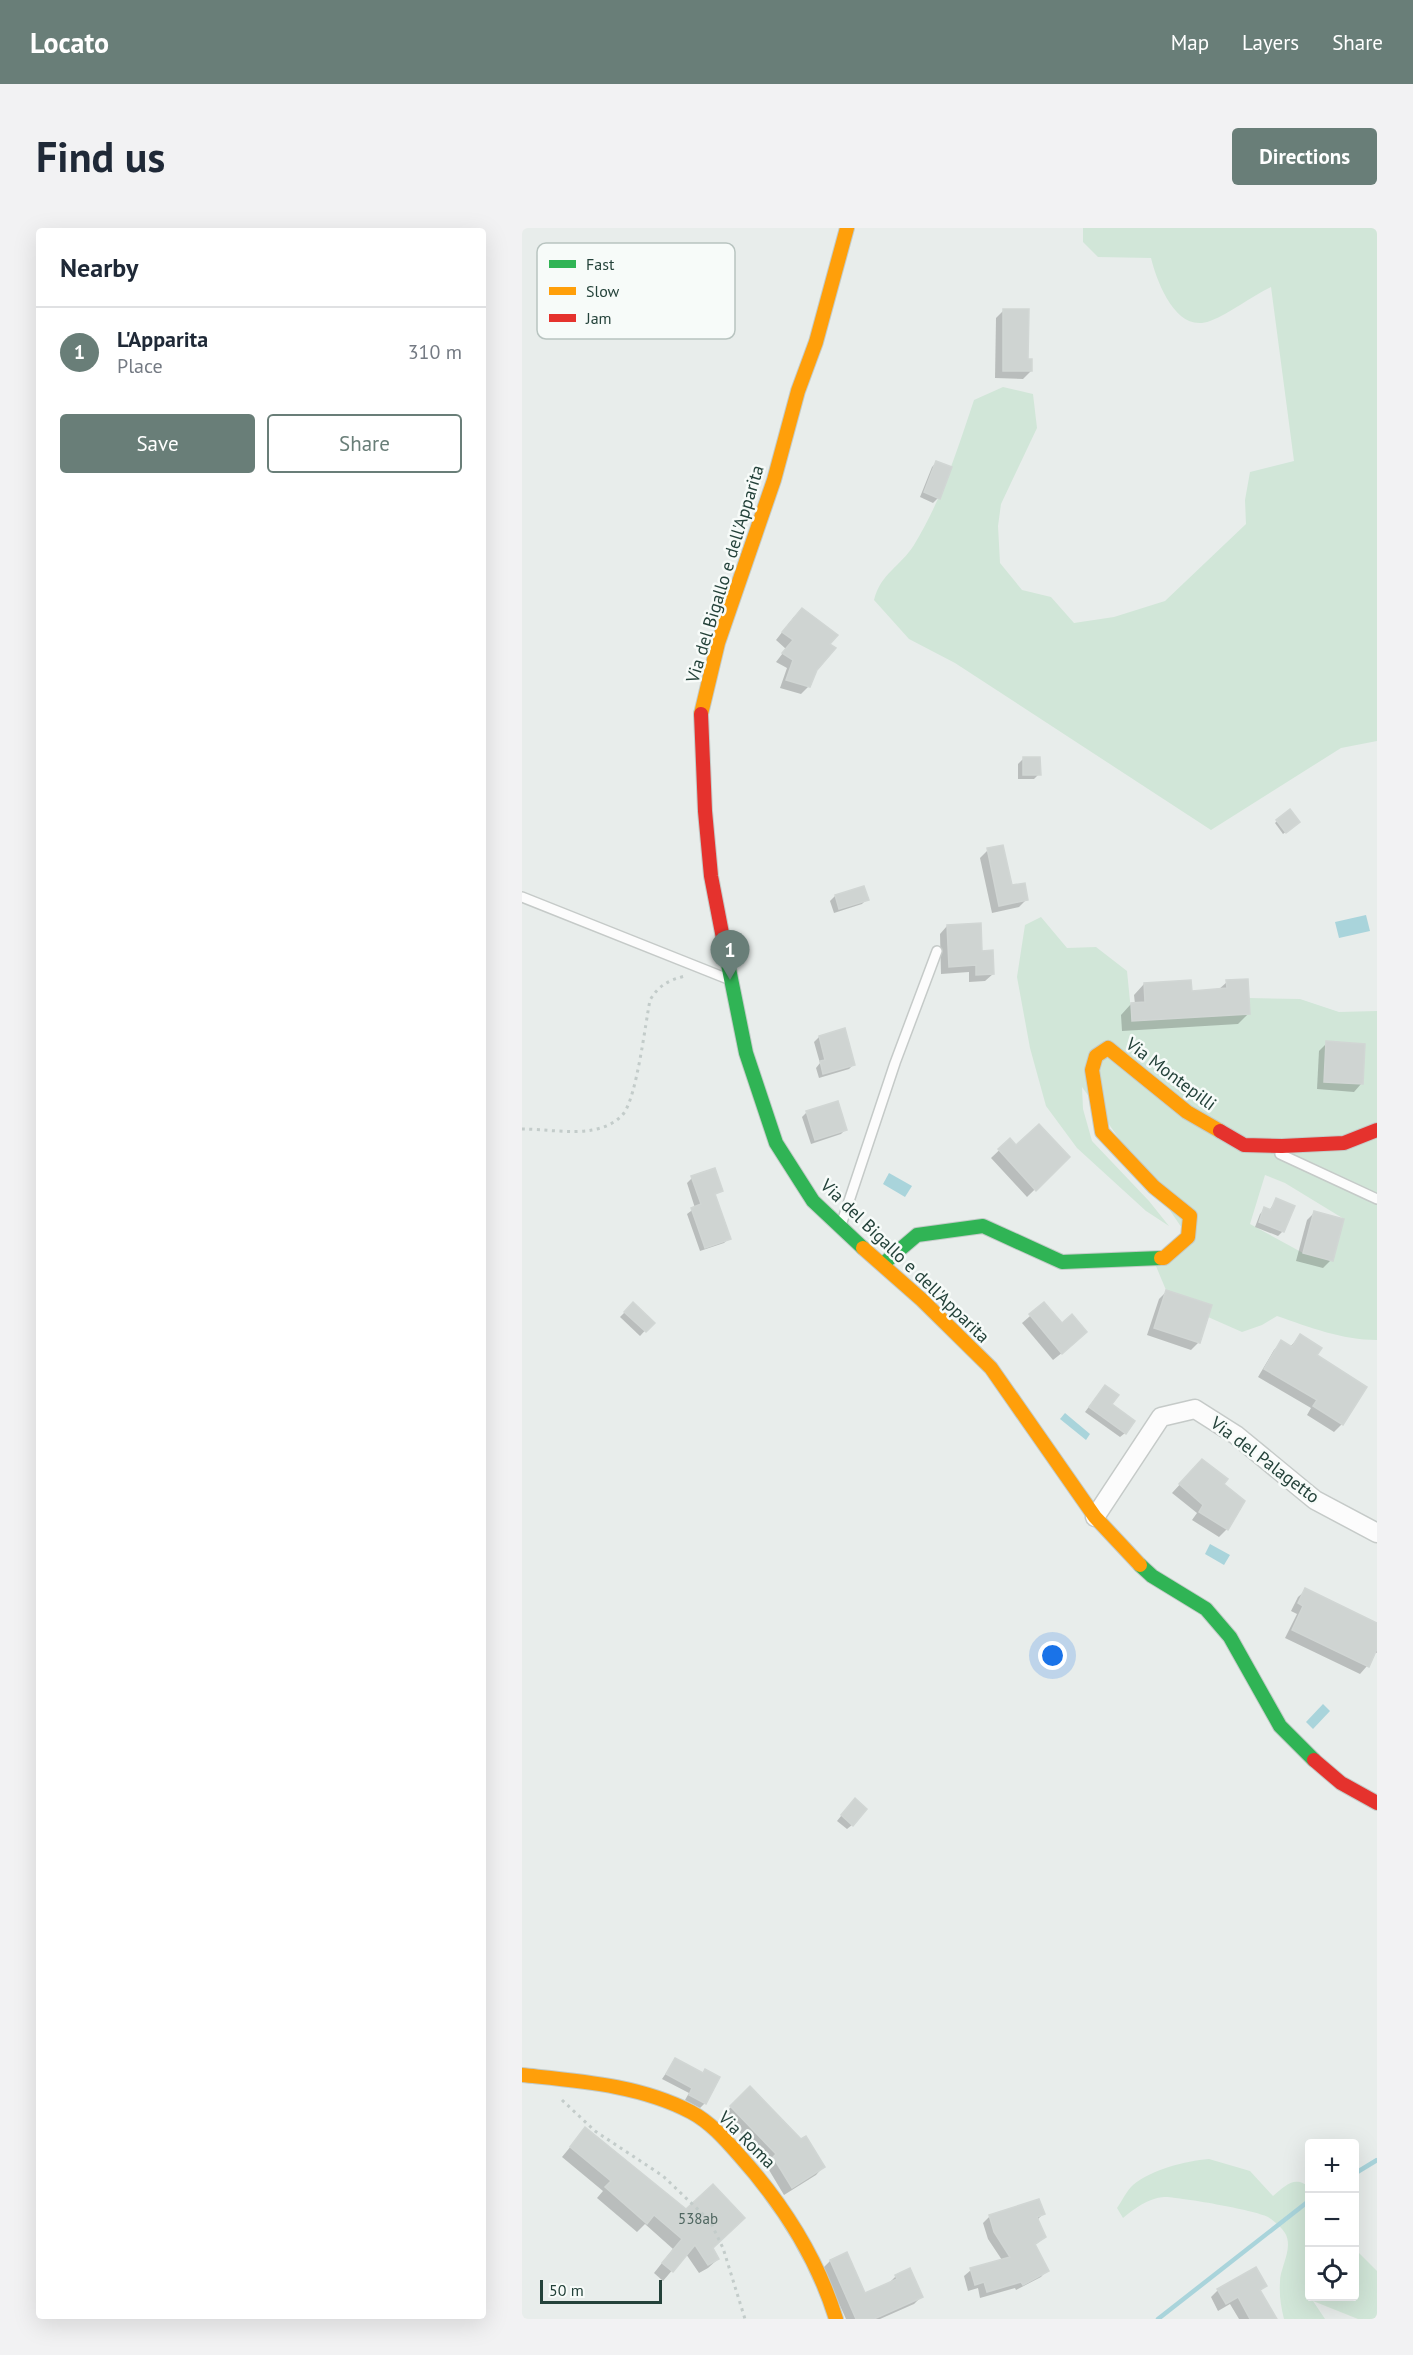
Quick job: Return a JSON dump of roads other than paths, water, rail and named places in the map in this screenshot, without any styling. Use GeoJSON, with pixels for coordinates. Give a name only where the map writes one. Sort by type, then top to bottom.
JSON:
{"type":"FeatureCollection","features":[{"type":"Feature","properties":{"kind":"street","name":"Via del Bigallo e dell'Apparita"},"geometry":{"type":"LineString","coordinates":[[847,228],[816,342],[798,391],[774,480],[718,643],[700,718],[711,876],[746,1053],[776,1143],[813,1201],[883,1264],[991,1368],[1095,1517],[1126,1552],[1152,1576],[1212,1616],[1230,1637],[1280,1726],[1299,1747],[1341,1783],[1377,1803]]}},
{"type":"Feature","properties":{"kind":"street","name":"Via Montepilli"},"geometry":{"type":"LineString","coordinates":[[883,1264],[917,1235],[983,1226],[1062,1262],[1164,1258],[1188,1237],[1190,1216],[1154,1186],[1102,1132],[1092,1070],[1096,1056],[1108,1048],[1187,1112],[1244,1145],[1344,1143],[1377,1130]]}},
{"type":"Feature","properties":{"kind":"street","name":"Via del Palagetto"},"geometry":{"type":"LineString","coordinates":[[1095,1517],[1161,1417],[1196,1409],[1236,1434],[1315,1500],[1377,1533]]}},
{"type":"Feature","properties":{"kind":"street","name":"Via Roma"},"geometry":{"type":"LineString","coordinates":[[522,2075],[637,2091],[692,2113],[717,2132],[763,2180],[802,2239],[832,2302],[836,2319]]}},
{"type":"Feature","properties":{"kind":"lane"},"geometry":{"type":"LineString","coordinates":[[522,897],[730,980]]}},
{"type":"Feature","properties":{"kind":"lane"},"geometry":{"type":"LineString","coordinates":[[840,1227],[895,1063],[937,951]]}},
{"type":"Feature","properties":{"kind":"lane"},"geometry":{"type":"LineString","coordinates":[[1262,1145],[1377,1199]]}},
{"type":"Feature","properties":{"kind":"water"},"geometry":{"type":"Polygon","coordinates":[[[1366,915],[1370,931],[1339,938],[1335,922],[1366,915]]]}},
{"type":"Feature","properties":{"kind":"water"},"geometry":{"type":"Polygon","coordinates":[[[889,1173],[912,1186],[905,1197],[883,1184],[889,1173]]]}},
{"type":"Feature","properties":{"kind":"water"},"geometry":{"type":"Polygon","coordinates":[[[1065,1413],[1090,1434],[1086,1440],[1060,1419],[1065,1413]]]}},
{"type":"Feature","properties":{"kind":"water"},"geometry":{"type":"Polygon","coordinates":[[[1210,1544],[1230,1555],[1224,1565],[1205,1554],[1210,1544]]]}},
{"type":"Feature","properties":{"kind":"water"},"geometry":{"type":"Polygon","coordinates":[[[1323,1704],[1330,1711],[1313,1729],[1306,1722],[1323,1704]]]}},
{"type":"Feature","properties":{"kind":"waterway"},"geometry":{"type":"LineString","coordinates":[[1359,2171],[1377,2160]]}},
{"type":"Feature","properties":{"kind":"waterway"},"geometry":{"type":"LineString","coordinates":[[1158,2319],[1305,2204]]}},
{"type":"Feature","properties":{"kind":"place","name":"L'Apparita"},"geometry":{"type":"Point","coordinates":[730,980]}}]}
